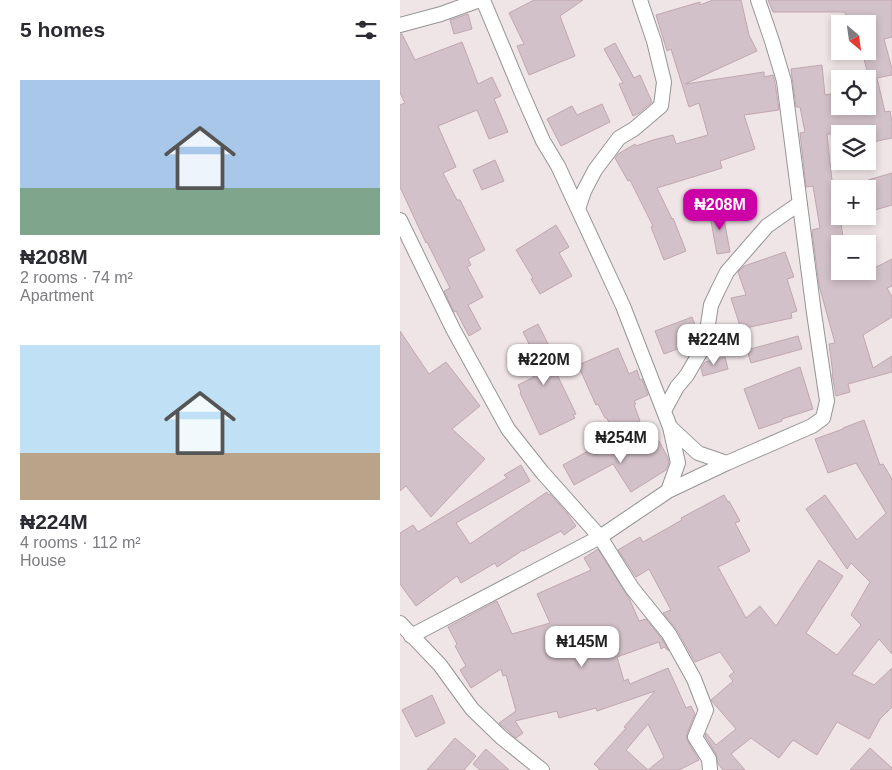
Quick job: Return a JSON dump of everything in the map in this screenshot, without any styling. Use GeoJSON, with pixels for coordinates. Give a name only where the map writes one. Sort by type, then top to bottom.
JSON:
{"type":"FeatureCollection","features":[{"type":"Feature","properties":{"kind":"street"},"geometry":{"type":"LineString","coordinates":[[400,25],[482,0],[543,142],[558,166],[623,306],[664,411],[670,427],[678,463],[668,491]]}},
{"type":"Feature","properties":{"kind":"street"},"geometry":{"type":"LineString","coordinates":[[578,209],[584,191],[595,170],[620,138],[634,129],[661,106],[664,82],[654,41],[640,0]]}},
{"type":"Feature","properties":{"kind":"street"},"geometry":{"type":"LineString","coordinates":[[412,636],[600,536],[668,491],[812,426],[823,418],[827,401],[784,82],[758,0]]}},
{"type":"Feature","properties":{"kind":"street"},"geometry":{"type":"LineString","coordinates":[[664,411],[704,344],[712,306],[727,272],[767,226],[800,203]]}},
{"type":"Feature","properties":{"kind":"street"},"geometry":{"type":"LineString","coordinates":[[400,220],[454,329],[508,429],[542,472],[600,536],[632,588],[669,634],[694,679],[706,710],[695,737],[708,759],[710,770]]}},
{"type":"Feature","properties":{"kind":"street"},"geometry":{"type":"LineString","coordinates":[[670,427],[698,453],[727,463]]}},
{"type":"Feature","properties":{"kind":"street"},"geometry":{"type":"LineString","coordinates":[[400,624],[440,665],[472,708],[501,737],[542,770]]}},
{"type":"Feature","properties":{"kind":"building"},"geometry":{"type":"Polygon","coordinates":[[[534,0],[583,0],[560,16],[575,56],[529,75],[517,46],[524,44],[509,13],[534,0]]]}},
{"type":"Feature","properties":{"kind":"building"},"geometry":{"type":"Polygon","coordinates":[[[713,0],[741,0],[749,35],[757,51],[685,84],[764,72],[764,77],[773,75],[779,110],[744,115],[755,149],[720,161],[722,168],[657,188],[673,218],[686,251],[664,260],[651,227],[653,226],[630,180],[628,181],[615,158],[618,154],[635,144],[636,146],[673,135],[676,144],[708,135],[699,103],[689,107],[671,49],[667,51],[656,15],[700,2],[700,5],[713,0]]]}},
{"type":"Feature","properties":{"kind":"building"},"geometry":{"type":"Polygon","coordinates":[[[768,0],[892,0],[892,37],[884,39],[892,75],[877,78],[885,112],[890,111],[892,138],[876,141],[876,125],[831,125],[831,134],[827,134],[832,180],[831,225],[841,225],[843,235],[831,235],[831,280],[876,280],[876,267],[892,259],[892,286],[887,288],[892,297],[892,317],[863,335],[873,368],[892,356],[892,372],[848,384],[850,392],[836,396],[829,344],[835,343],[819,285],[812,230],[820,228],[813,186],[806,187],[800,133],[805,132],[800,107],[796,107],[791,69],[822,65],[825,95],[831,94],[831,115],[876,115],[876,70],[867,70],[864,60],[876,60],[876,15],[846,15],[845,12],[773,12],[768,0]]]}},
{"type":"Feature","properties":{"kind":"building"},"geometry":{"type":"Polygon","coordinates":[[[468,14],[472,29],[454,34],[450,20],[468,14]]]}},
{"type":"Feature","properties":{"kind":"building"},"geometry":{"type":"Polygon","coordinates":[[[400,34],[402,34],[415,60],[462,42],[478,84],[492,77],[501,96],[494,99],[508,132],[489,139],[477,110],[438,126],[456,167],[443,173],[457,200],[460,200],[485,250],[468,259],[471,265],[467,267],[483,297],[468,305],[481,329],[469,336],[444,291],[450,288],[426,243],[400,187],[400,105],[405,103],[400,93],[400,34]]]}},
{"type":"Feature","properties":{"kind":"building"},"geometry":{"type":"Polygon","coordinates":[[[615,43],[634,78],[640,75],[652,102],[633,116],[619,84],[623,83],[604,49],[615,43]]]}},
{"type":"Feature","properties":{"kind":"building"},"geometry":{"type":"Polygon","coordinates":[[[602,104],[610,122],[561,146],[547,119],[572,106],[577,115],[602,104]]]}},
{"type":"Feature","properties":{"kind":"building"},"geometry":{"type":"Polygon","coordinates":[[[495,160],[504,181],[482,190],[473,170],[495,160]]]}},
{"type":"Feature","properties":{"kind":"building"},"geometry":{"type":"Polygon","coordinates":[[[892,173],[892,205],[876,210],[876,180],[868,180],[892,173]]]}},
{"type":"Feature","properties":{"kind":"building"},"geometry":{"type":"Polygon","coordinates":[[[722,208],[730,252],[717,254],[709,210],[722,208]]]}},
{"type":"Feature","properties":{"kind":"building"},"geometry":{"type":"Polygon","coordinates":[[[556,225],[569,247],[559,253],[572,276],[540,294],[531,279],[533,278],[516,250],[556,225]]]}},
{"type":"Feature","properties":{"kind":"building"},"geometry":{"type":"Polygon","coordinates":[[[785,252],[794,277],[787,279],[797,311],[791,313],[792,318],[741,329],[731,298],[746,295],[738,272],[744,266],[785,252]]]}},
{"type":"Feature","properties":{"kind":"building"},"geometry":{"type":"Polygon","coordinates":[[[692,317],[698,333],[696,342],[664,354],[655,331],[692,317]]]}},
{"type":"Feature","properties":{"kind":"building"},"geometry":{"type":"Polygon","coordinates":[[[538,324],[555,358],[550,360],[576,414],[573,415],[575,418],[540,435],[518,385],[534,377],[524,356],[533,352],[523,332],[538,324]]]}},
{"type":"Feature","properties":{"kind":"building"},"geometry":{"type":"Polygon","coordinates":[[[400,331],[429,374],[446,362],[480,406],[452,429],[485,459],[431,517],[406,486],[400,491],[400,331]]]}},
{"type":"Feature","properties":{"kind":"building"},"geometry":{"type":"Polygon","coordinates":[[[798,336],[802,349],[751,363],[747,350],[798,336]]]}},
{"type":"Feature","properties":{"kind":"building"},"geometry":{"type":"Polygon","coordinates":[[[618,348],[629,374],[637,370],[648,395],[634,401],[640,421],[613,433],[607,418],[605,418],[598,404],[596,405],[578,365],[618,348]]]}},
{"type":"Feature","properties":{"kind":"building"},"geometry":{"type":"Polygon","coordinates":[[[725,357],[728,369],[703,376],[701,368],[705,362],[725,357]]]}},
{"type":"Feature","properties":{"kind":"building"},"geometry":{"type":"Polygon","coordinates":[[[800,367],[813,409],[759,429],[744,389],[800,367]]]}},
{"type":"Feature","properties":{"kind":"building"},"geometry":{"type":"Polygon","coordinates":[[[864,420],[880,465],[883,464],[892,479],[892,654],[879,639],[852,674],[874,685],[892,668],[892,707],[880,719],[869,739],[837,722],[817,755],[793,740],[779,758],[751,738],[731,754],[745,770],[723,770],[718,764],[716,754],[705,736],[706,733],[716,745],[736,729],[711,700],[733,681],[729,676],[734,672],[720,652],[695,662],[677,630],[663,613],[671,610],[649,569],[636,577],[618,550],[640,537],[643,542],[682,520],[681,518],[724,495],[740,521],[735,523],[750,551],[718,567],[746,618],[760,606],[776,626],[819,560],[843,576],[806,633],[837,655],[861,625],[851,615],[870,582],[851,563],[847,569],[806,509],[825,495],[857,540],[886,513],[856,463],[828,473],[815,439],[864,420]]]}},
{"type":"Feature","properties":{"kind":"building"},"geometry":{"type":"Polygon","coordinates":[[[624,435],[636,454],[659,441],[669,462],[666,470],[631,492],[613,464],[574,485],[563,465],[592,449],[595,455],[614,446],[612,443],[624,435]]]}},
{"type":"Feature","properties":{"kind":"building"},"geometry":{"type":"Polygon","coordinates":[[[521,465],[530,481],[456,523],[470,544],[547,492],[576,526],[564,535],[561,531],[523,550],[497,567],[495,563],[461,583],[457,576],[416,606],[400,584],[400,533],[413,525],[418,532],[507,478],[504,475],[521,465]]]}},
{"type":"Feature","properties":{"kind":"building"},"geometry":{"type":"Polygon","coordinates":[[[598,549],[629,598],[639,621],[646,619],[669,651],[664,647],[661,649],[659,642],[617,657],[624,681],[628,679],[630,684],[668,668],[686,708],[691,706],[695,714],[686,738],[699,760],[679,770],[648,770],[600,770],[594,764],[655,691],[597,711],[596,708],[559,718],[557,711],[515,721],[523,733],[516,738],[499,723],[516,711],[506,675],[503,676],[501,669],[471,688],[460,670],[466,666],[455,646],[457,644],[448,627],[497,601],[512,634],[550,623],[537,594],[591,570],[584,558],[598,549]],[[648,724],[626,750],[648,770],[664,757],[648,724]]]}},
{"type":"Feature","properties":{"kind":"building"},"geometry":{"type":"Polygon","coordinates":[[[432,695],[445,723],[416,737],[402,710],[432,695]]]}},
{"type":"Feature","properties":{"kind":"building"},"geometry":{"type":"Polygon","coordinates":[[[455,738],[476,756],[464,770],[427,770],[455,738]]]}},
{"type":"Feature","properties":{"kind":"building"},"geometry":{"type":"Polygon","coordinates":[[[870,748],[892,768],[892,770],[850,770],[870,748]]]}},
{"type":"Feature","properties":{"kind":"building"},"geometry":{"type":"Polygon","coordinates":[[[486,749],[509,770],[480,770],[473,764],[486,749]]]}}]}
